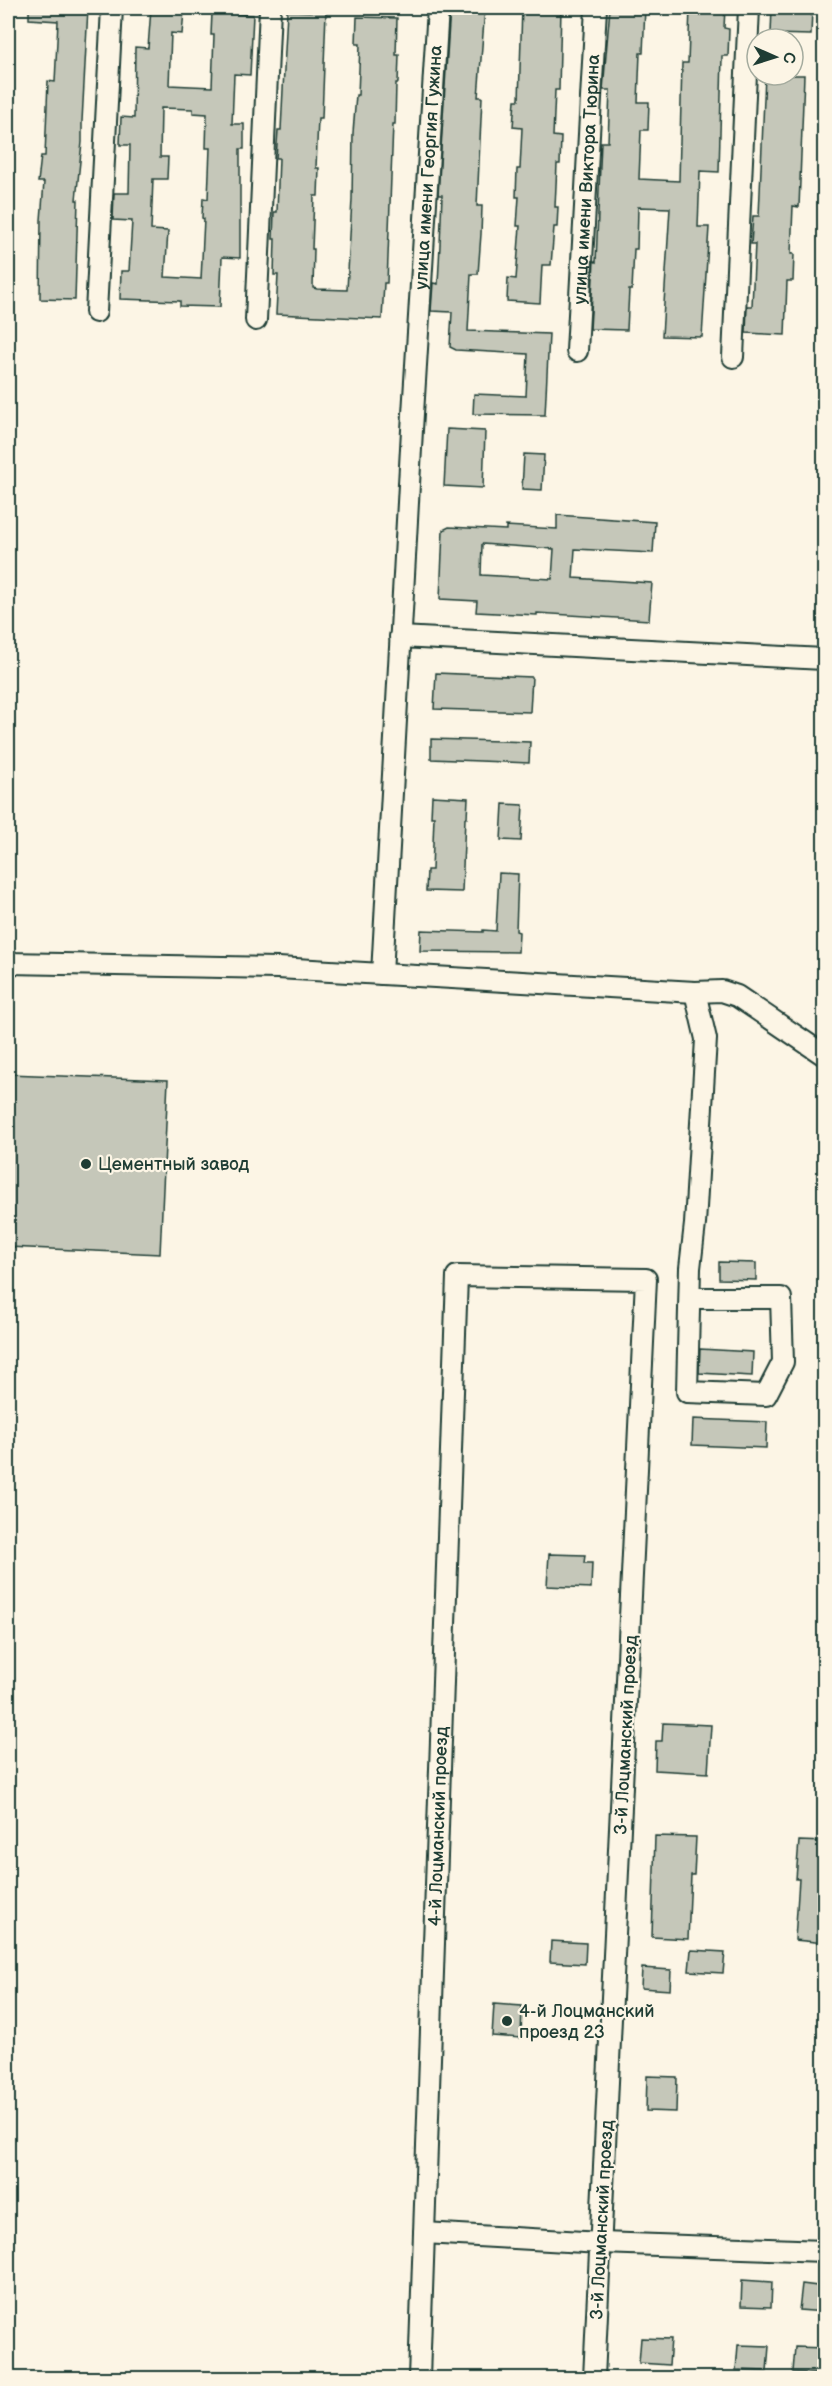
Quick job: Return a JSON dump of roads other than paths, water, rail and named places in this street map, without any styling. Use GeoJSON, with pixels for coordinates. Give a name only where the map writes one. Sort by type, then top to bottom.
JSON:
{"type":"FeatureCollection","features":[{"type":"Feature","properties":{"kind":"street"},"geometry":{"type":"LineString","coordinates":[[96,312],[112,8]]}},
{"type":"Feature","properties":{"kind":"street"},"geometry":{"type":"LineString","coordinates":[[256,320],[270,8]]}},
{"type":"Feature","properties":{"kind":"street","name":"улица имени Георгия Гужина"},"geometry":{"type":"LineString","coordinates":[[382,974],[438,8]]}},
{"type":"Feature","properties":{"kind":"street","name":"улица имени Виктора Тюрина"},"geometry":{"type":"LineString","coordinates":[[577,351],[596,8]]}},
{"type":"Feature","properties":{"kind":"street"},"geometry":{"type":"LineString","coordinates":[[734,357],[749,8]]}},
{"type":"Feature","properties":{"kind":"street"},"geometry":{"type":"LineString","coordinates":[[400,637],[825,659]]}},
{"type":"Feature","properties":{"kind":"street"},"geometry":{"type":"LineString","coordinates":[[8,963],[278,968],[695,992],[722,991],[734,994],[825,1055]]}},
{"type":"Feature","properties":{"kind":"street"},"geometry":{"type":"LineString","coordinates":[[690,1298],[781,1298],[783,1362],[766,1395],[687,1392],[690,1268],[695,1224],[706,1039],[695,992]]}},
{"type":"Feature","properties":{"kind":"street","name":"4-й Лоцманский проезд"},"geometry":{"type":"LineString","coordinates":[[419,2379],[457,1276]]}},
{"type":"Feature","properties":{"kind":"street","name":"3-й Лоцманский проезд"},"geometry":{"type":"LineString","coordinates":[[457,1276],[646,1279],[594,2379]]}},
{"type":"Feature","properties":{"kind":"street"},"geometry":{"type":"LineString","coordinates":[[424,2233],[601,2243],[825,2251]]}},
{"type":"Feature","properties":{"kind":"place","name":"Цементный завод"},"geometry":{"type":"Point","coordinates":[86,1164]}},
{"type":"Feature","properties":{"kind":"place","name":"4-й Лоцманский проезд 23"},"geometry":{"type":"Point","coordinates":[507,2021]}}]}
